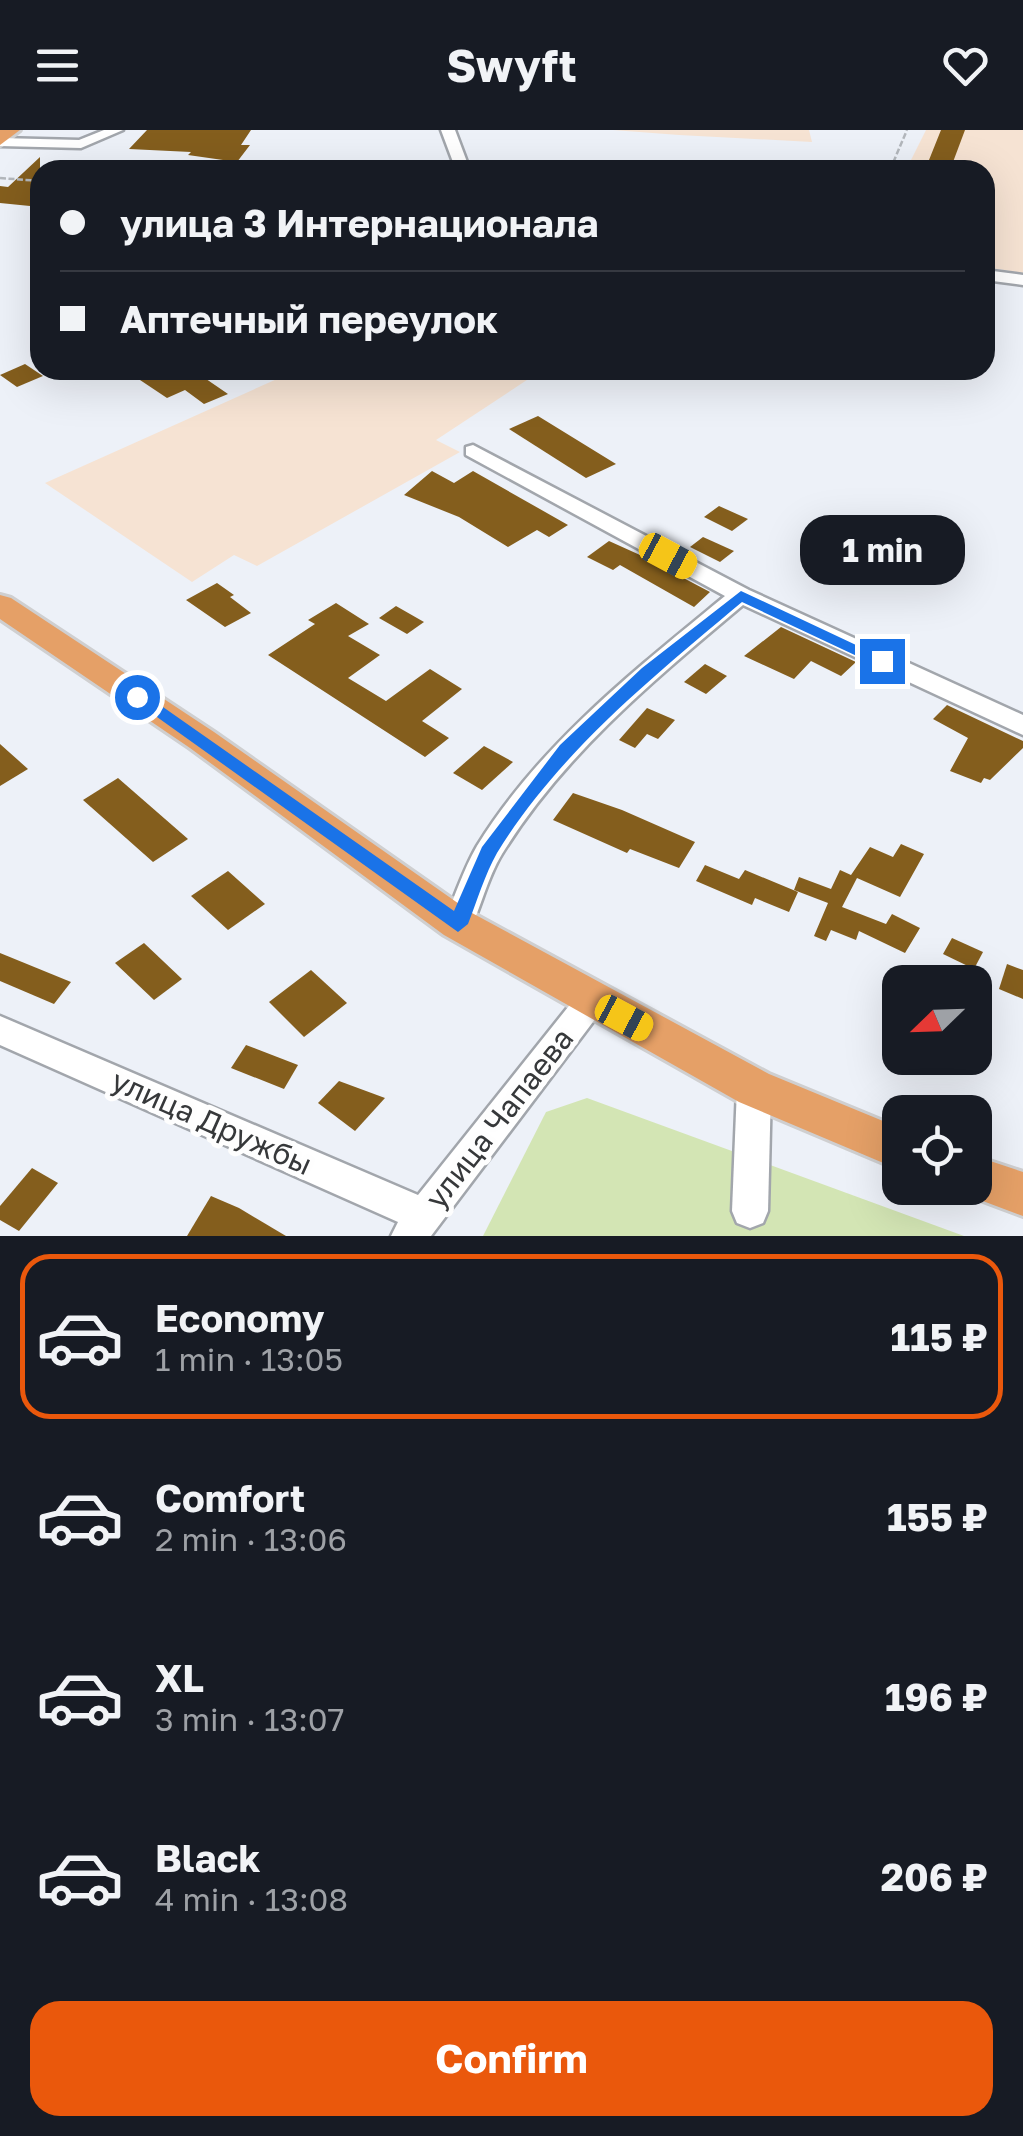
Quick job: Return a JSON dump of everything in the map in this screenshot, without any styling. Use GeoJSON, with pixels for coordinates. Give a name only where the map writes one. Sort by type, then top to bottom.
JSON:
{"type":"FeatureCollection","features":[{"type":"Feature","properties":{"kind":"main road"},"geometry":{"type":"LineString","coordinates":[[0,141],[11,130]]}},
{"type":"Feature","properties":{"kind":"main road"},"geometry":{"type":"LineString","coordinates":[[0,605],[202,740],[458,924],[754,1088],[882,1141]]}},
{"type":"Feature","properties":{"kind":"main road"},"geometry":{"type":"LineString","coordinates":[[992,1183],[1023,1194]]}},
{"type":"Feature","properties":{"kind":"street"},"geometry":{"type":"LineString","coordinates":[[0,141],[92,142],[116,130]]}},
{"type":"Feature","properties":{"kind":"street"},"geometry":{"type":"LineString","coordinates":[[448,130],[458,160]]}},
{"type":"Feature","properties":{"kind":"street"},"geometry":{"type":"LineString","coordinates":[[995,276],[1023,280]]}},
{"type":"Feature","properties":{"kind":"street"},"geometry":{"type":"LineString","coordinates":[[473,451],[741,595],[1023,726]]}},
{"type":"Feature","properties":{"kind":"street"},"geometry":{"type":"LineString","coordinates":[[458,924],[488,852],[566,749],[648,672],[741,595]]}},
{"type":"Feature","properties":{"kind":"street","name":"улица Чапаева"},"geometry":{"type":"LineString","coordinates":[[416,1226],[591,1001]]}},
{"type":"Feature","properties":{"kind":"street","name":"улица Дружбы"},"geometry":{"type":"LineString","coordinates":[[0,1030],[416,1226]]}},
{"type":"Feature","properties":{"kind":"street"},"geometry":{"type":"LineString","coordinates":[[750,1211],[754,1088]]}},
{"type":"Feature","properties":{"kind":"path"},"geometry":{"type":"LineString","coordinates":[[894,160],[907,130]]}},
{"type":"Feature","properties":{"kind":"path"},"geometry":{"type":"LineString","coordinates":[[0,178],[30,180]]}},
{"type":"Feature","properties":{"kind":"shaded area"},"geometry":{"type":"Polygon","coordinates":[[[613,130],[809,130],[812,142],[679,135],[613,130]]]}},
{"type":"Feature","properties":{"kind":"shaded area"},"geometry":{"type":"Polygon","coordinates":[[[926,130],[1023,130],[1023,273],[995,269],[995,160],[911,160],[926,130]]]}},
{"type":"Feature","properties":{"kind":"shaded area"},"geometry":{"type":"Polygon","coordinates":[[[275,380],[527,380],[436,440],[460,452],[257,566],[234,555],[192,582],[45,483],[275,380]]]}},
{"type":"Feature","properties":{"kind":"green space"},"geometry":{"type":"Polygon","coordinates":[[[587,1098],[964,1236],[483,1236],[546,1112],[587,1098]]]}},
{"type":"Feature","properties":{"kind":"building"},"geometry":{"type":"Polygon","coordinates":[[[147,130],[251,130],[241,145],[250,145],[239,160],[188,155],[191,152],[129,149],[147,130]]]}},
{"type":"Feature","properties":{"kind":"building"},"geometry":{"type":"Polygon","coordinates":[[[941,130],[965,130],[954,160],[929,160],[941,130]]]}},
{"type":"Feature","properties":{"kind":"building"},"geometry":{"type":"Polygon","coordinates":[[[30,166],[30,206],[0,203],[0,186],[8,187],[30,166]]]}},
{"type":"Feature","properties":{"kind":"building"},"geometry":{"type":"Polygon","coordinates":[[[25,364],[30,367],[30,380],[34,380],[17,387],[0,375],[25,364]]]}},
{"type":"Feature","properties":{"kind":"building"},"geometry":{"type":"Polygon","coordinates":[[[140,380],[208,380],[228,394],[204,404],[185,390],[167,398],[140,380]]]}},
{"type":"Feature","properties":{"kind":"building"},"geometry":{"type":"Polygon","coordinates":[[[538,416],[616,464],[586,478],[509,429],[538,416]]]}},
{"type":"Feature","properties":{"kind":"building"},"geometry":{"type":"Polygon","coordinates":[[[432,471],[454,483],[473,471],[568,525],[549,537],[537,530],[508,547],[459,517],[404,495],[432,471]]]}},
{"type":"Feature","properties":{"kind":"building"},"geometry":{"type":"Polygon","coordinates":[[[719,506],[748,519],[732,531],[704,517],[719,506]]]}},
{"type":"Feature","properties":{"kind":"building"},"geometry":{"type":"Polygon","coordinates":[[[703,537],[734,551],[720,562],[690,547],[703,537]]]}},
{"type":"Feature","properties":{"kind":"building"},"geometry":{"type":"Polygon","coordinates":[[[609,541],[710,592],[694,607],[620,565],[613,570],[587,557],[609,541]]]}},
{"type":"Feature","properties":{"kind":"building"},"geometry":{"type":"Polygon","coordinates":[[[217,583],[251,613],[225,627],[186,600],[217,583]]]}},
{"type":"Feature","properties":{"kind":"building"},"geometry":{"type":"Polygon","coordinates":[[[336,603],[369,624],[348,636],[380,655],[348,678],[386,701],[430,669],[462,689],[422,721],[449,738],[425,757],[268,655],[315,624],[308,620],[336,603]]]}},
{"type":"Feature","properties":{"kind":"building"},"geometry":{"type":"Polygon","coordinates":[[[396,606],[424,622],[407,634],[379,618],[396,606]]]}},
{"type":"Feature","properties":{"kind":"building"},"geometry":{"type":"Polygon","coordinates":[[[781,627],[856,662],[841,676],[811,661],[794,679],[744,656],[781,627]]]}},
{"type":"Feature","properties":{"kind":"building"},"geometry":{"type":"Polygon","coordinates":[[[705,664],[727,676],[706,694],[684,682],[705,664]]]}},
{"type":"Feature","properties":{"kind":"building"},"geometry":{"type":"Polygon","coordinates":[[[947,705],[1023,741],[1023,748],[990,780],[984,778],[981,783],[950,771],[968,738],[933,719],[947,705]]]}},
{"type":"Feature","properties":{"kind":"building"},"geometry":{"type":"Polygon","coordinates":[[[647,708],[675,720],[658,739],[647,734],[635,748],[619,740],[647,708]]]}},
{"type":"Feature","properties":{"kind":"building"},"geometry":{"type":"Polygon","coordinates":[[[0,744],[28,769],[0,786],[0,744]]]}},
{"type":"Feature","properties":{"kind":"building"},"geometry":{"type":"Polygon","coordinates":[[[484,746],[513,762],[482,790],[453,773],[484,746]]]}},
{"type":"Feature","properties":{"kind":"building"},"geometry":{"type":"Polygon","coordinates":[[[118,778],[188,839],[153,862],[83,800],[118,778]]]}},
{"type":"Feature","properties":{"kind":"building"},"geometry":{"type":"Polygon","coordinates":[[[573,793],[695,842],[679,868],[630,849],[627,853],[553,820],[573,793]]]}},
{"type":"Feature","properties":{"kind":"building"},"geometry":{"type":"Polygon","coordinates":[[[901,844],[924,854],[900,897],[857,878],[842,907],[886,924],[892,914],[920,928],[905,953],[859,931],[856,940],[831,930],[826,941],[814,936],[828,903],[794,890],[799,877],[831,889],[840,870],[851,875],[870,847],[893,857],[901,844]]]}},
{"type":"Feature","properties":{"kind":"building"},"geometry":{"type":"Polygon","coordinates":[[[705,865],[739,879],[745,870],[798,892],[789,912],[755,898],[752,905],[696,881],[705,865]]]}},
{"type":"Feature","properties":{"kind":"building"},"geometry":{"type":"Polygon","coordinates":[[[228,871],[265,904],[228,930],[191,896],[228,871]]]}},
{"type":"Feature","properties":{"kind":"building"},"geometry":{"type":"Polygon","coordinates":[[[952,938],[983,952],[976,965],[966,965],[943,954],[952,938]]]}},
{"type":"Feature","properties":{"kind":"building"},"geometry":{"type":"Polygon","coordinates":[[[144,943],[182,979],[154,1000],[115,963],[144,943]]]}},
{"type":"Feature","properties":{"kind":"building"},"geometry":{"type":"Polygon","coordinates":[[[0,953],[71,982],[54,1004],[0,981],[0,953]]]}},
{"type":"Feature","properties":{"kind":"building"},"geometry":{"type":"Polygon","coordinates":[[[1007,964],[1023,970],[1023,999],[999,989],[1007,964]]]}},
{"type":"Feature","properties":{"kind":"building"},"geometry":{"type":"Polygon","coordinates":[[[311,970],[347,1003],[304,1037],[269,1002],[311,970]]]}},
{"type":"Feature","properties":{"kind":"building"},"geometry":{"type":"Polygon","coordinates":[[[246,1045],[298,1065],[284,1089],[231,1068],[246,1045]]]}},
{"type":"Feature","properties":{"kind":"building"},"geometry":{"type":"Polygon","coordinates":[[[339,1081],[385,1098],[355,1131],[318,1103],[339,1081]]]}},
{"type":"Feature","properties":{"kind":"building"},"geometry":{"type":"Polygon","coordinates":[[[32,1168],[58,1183],[19,1231],[0,1220],[0,1206],[32,1168]]]}},
{"type":"Feature","properties":{"kind":"building"},"geometry":{"type":"Polygon","coordinates":[[[211,1196],[239,1208],[286,1236],[187,1236],[211,1196]]]}},
{"type":"Feature","properties":{"kind":"route"},"geometry":{"type":"LineString","coordinates":[[137,697],[458,924],[488,852],[566,749],[648,672],[741,595],[882,661]]}}]}
